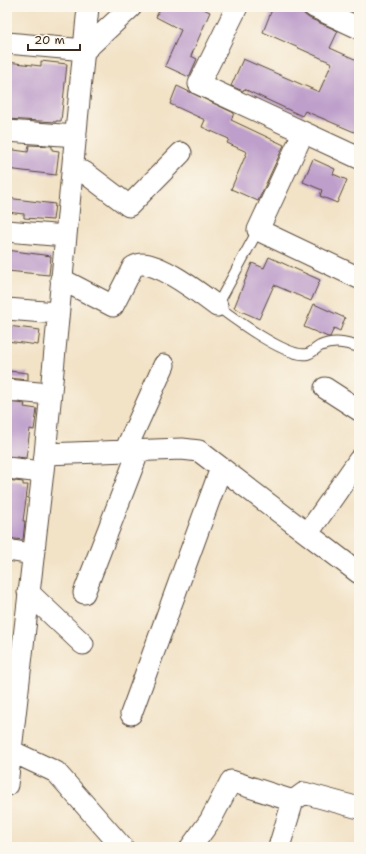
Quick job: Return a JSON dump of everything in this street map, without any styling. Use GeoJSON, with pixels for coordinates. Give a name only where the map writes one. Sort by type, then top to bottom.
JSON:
{"type":"FeatureCollection","features":[{"type":"Feature","properties":{"kind":"street"},"geometry":{"type":"LineString","coordinates":[[8,778],[11,751],[11,701],[15,632],[28,592],[43,463],[60,279],[85,50],[88,7]]}},
{"type":"Feature","properties":{"kind":"street"},"geometry":{"type":"LineString","coordinates":[[7,43],[85,50],[131,7]]}},
{"type":"Feature","properties":{"kind":"street"},"geometry":{"type":"LineString","coordinates":[[237,7],[199,84],[359,158]]}},
{"type":"Feature","properties":{"kind":"street"},"geometry":{"type":"LineString","coordinates":[[314,7],[359,28]]}},
{"type":"Feature","properties":{"kind":"street"},"geometry":{"type":"LineString","coordinates":[[7,131],[76,136]]}},
{"type":"Feature","properties":{"kind":"street"},"geometry":{"type":"LineString","coordinates":[[303,133],[258,230],[359,278]]}},
{"type":"Feature","properties":{"kind":"street"},"geometry":{"type":"LineString","coordinates":[[72,171],[84,172],[130,206],[181,153]]}},
{"type":"Feature","properties":{"kind":"street"},"geometry":{"type":"LineString","coordinates":[[7,231],[65,236]]}},
{"type":"Feature","properties":{"kind":"street"},"geometry":{"type":"LineString","coordinates":[[60,279],[113,306],[133,266],[142,264],[155,268],[189,285],[217,306]]}},
{"type":"Feature","properties":{"kind":"street"},"geometry":{"type":"LineString","coordinates":[[7,309],[57,313]]}},
{"type":"Feature","properties":{"kind":"street"},"geometry":{"type":"LineString","coordinates":[[84,593],[132,451],[164,365]]}},
{"type":"Feature","properties":{"kind":"street"},"geometry":{"type":"LineString","coordinates":[[325,388],[359,410]]}},
{"type":"Feature","properties":{"kind":"street"},"geometry":{"type":"LineString","coordinates":[[7,390],[49,394]]}},
{"type":"Feature","properties":{"kind":"street"},"geometry":{"type":"LineString","coordinates":[[7,468],[132,451],[182,449],[199,451],[359,573]]}},
{"type":"Feature","properties":{"kind":"street"},"geometry":{"type":"LineString","coordinates":[[308,533],[359,460]]}},
{"type":"Feature","properties":{"kind":"street"},"geometry":{"type":"LineString","coordinates":[[132,714],[221,468]]}},
{"type":"Feature","properties":{"kind":"street"},"geometry":{"type":"LineString","coordinates":[[7,550],[32,554]]}},
{"type":"Feature","properties":{"kind":"street"},"geometry":{"type":"LineString","coordinates":[[28,592],[83,644]]}},
{"type":"Feature","properties":{"kind":"street"},"geometry":{"type":"LineString","coordinates":[[11,751],[56,772],[122,847]]}},
{"type":"Feature","properties":{"kind":"street"},"geometry":{"type":"LineString","coordinates":[[191,847],[210,821],[231,781],[294,801]]}},
{"type":"Feature","properties":{"kind":"street"},"geometry":{"type":"LineString","coordinates":[[280,847],[294,801],[304,793],[359,808]]}},
{"type":"Feature","properties":{"kind":"lane"},"geometry":{"type":"LineString","coordinates":[[258,230],[217,306],[252,332],[295,353],[307,354],[322,346],[342,342],[359,347]]}},
{"type":"Feature","properties":{"kind":"building"},"geometry":{"type":"Polygon","coordinates":[[[161,7],[199,7],[210,12],[191,56],[197,59],[189,77],[165,66],[181,30],[156,17],[161,7]]]}},
{"type":"Feature","properties":{"kind":"building"},"geometry":{"type":"Polygon","coordinates":[[[273,7],[302,7],[304,14],[309,18],[338,31],[330,48],[359,61],[359,134],[305,111],[302,116],[244,89],[243,91],[231,86],[243,59],[319,92],[332,63],[263,32],[273,7]]]}},
{"type":"Feature","properties":{"kind":"building"},"geometry":{"type":"Polygon","coordinates":[[[41,61],[67,64],[61,121],[7,119],[7,62],[41,66],[41,61]]]}},
{"type":"Feature","properties":{"kind":"building"},"geometry":{"type":"Polygon","coordinates":[[[177,86],[234,113],[231,120],[284,145],[258,201],[231,189],[247,152],[227,143],[229,139],[202,127],[205,120],[170,104],[177,86]]]}},
{"type":"Feature","properties":{"kind":"building"},"geometry":{"type":"Polygon","coordinates":[[[29,145],[52,146],[52,150],[59,151],[56,175],[7,169],[7,149],[28,152],[29,145]]]}},
{"type":"Feature","properties":{"kind":"building"},"geometry":{"type":"Polygon","coordinates":[[[313,159],[335,169],[333,174],[347,180],[337,203],[320,196],[322,190],[303,182],[313,159]]]}},
{"type":"Feature","properties":{"kind":"building"},"geometry":{"type":"Polygon","coordinates":[[[7,198],[55,204],[53,220],[24,218],[24,214],[7,212],[7,198]]]}},
{"type":"Feature","properties":{"kind":"building"},"geometry":{"type":"Polygon","coordinates":[[[7,250],[51,256],[49,275],[7,271],[7,250]]]}},
{"type":"Feature","properties":{"kind":"building"},"geometry":{"type":"Polygon","coordinates":[[[269,257],[320,280],[311,301],[274,285],[259,319],[234,308],[252,263],[264,268],[269,257]]]}},
{"type":"Feature","properties":{"kind":"building"},"geometry":{"type":"Polygon","coordinates":[[[314,304],[345,318],[340,331],[334,328],[330,337],[328,337],[304,327],[314,304]]]}},
{"type":"Feature","properties":{"kind":"building"},"geometry":{"type":"Polygon","coordinates":[[[8,326],[40,330],[38,345],[7,341],[8,326]]]}},
{"type":"Feature","properties":{"kind":"building"},"geometry":{"type":"Polygon","coordinates":[[[9,371],[28,373],[28,380],[8,378],[9,371]]]}},
{"type":"Feature","properties":{"kind":"building"},"geometry":{"type":"Polygon","coordinates":[[[7,402],[25,404],[24,407],[37,409],[34,430],[30,429],[26,458],[7,456],[7,402]]]}},
{"type":"Feature","properties":{"kind":"building"},"geometry":{"type":"Polygon","coordinates":[[[7,480],[23,482],[23,485],[28,485],[23,521],[25,521],[23,540],[7,538],[7,480]]]}}]}
